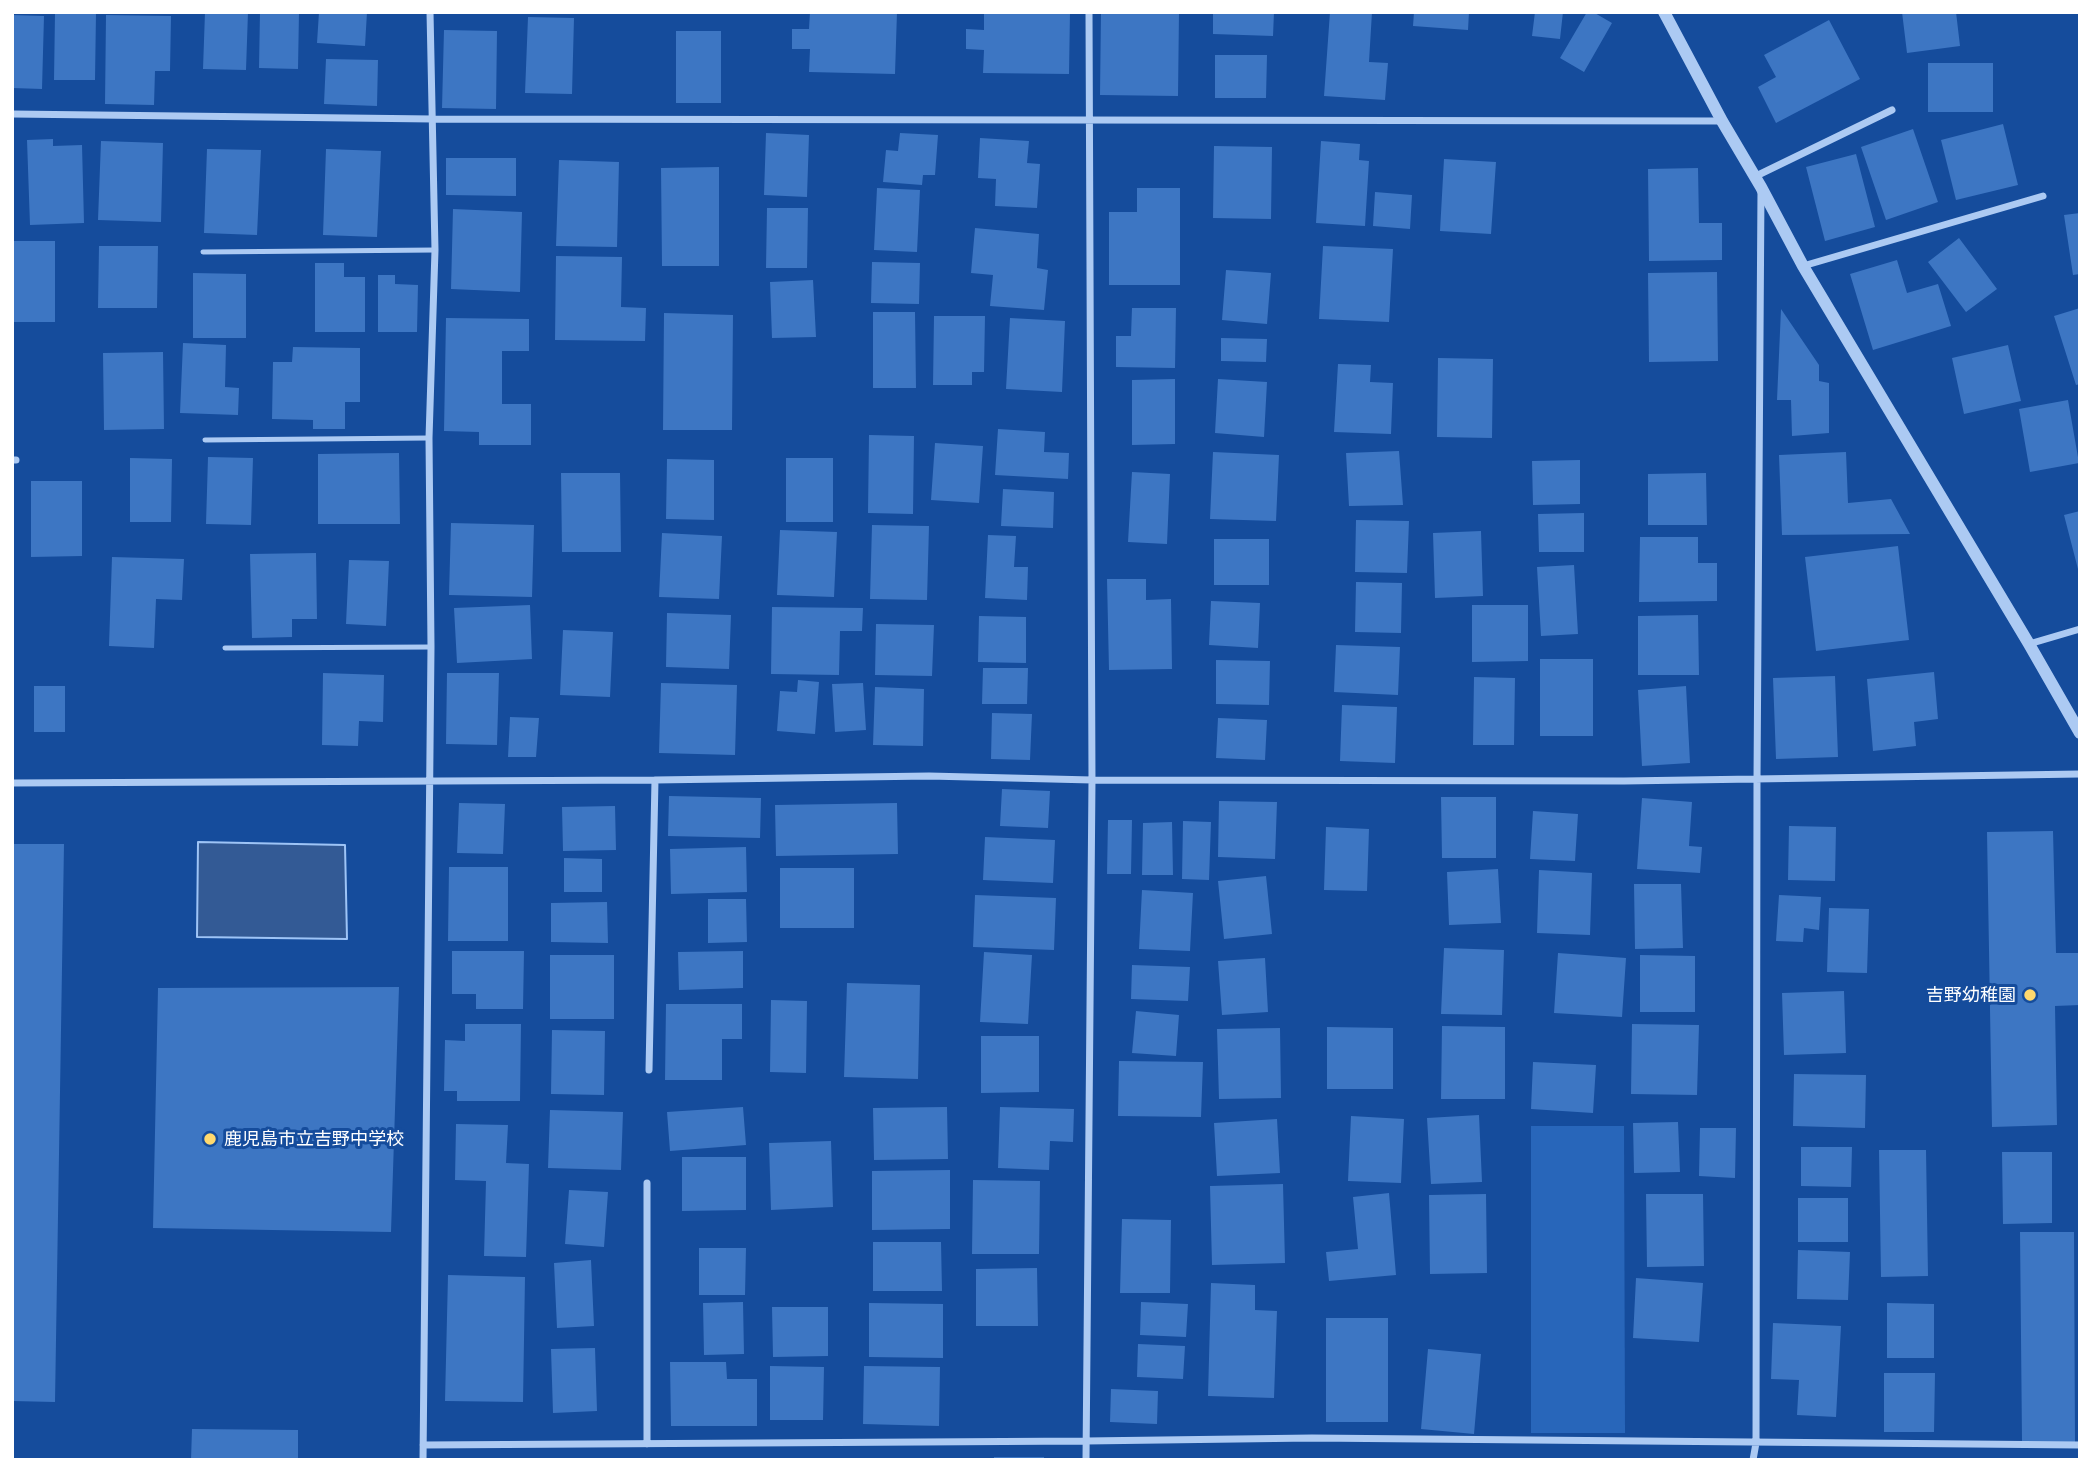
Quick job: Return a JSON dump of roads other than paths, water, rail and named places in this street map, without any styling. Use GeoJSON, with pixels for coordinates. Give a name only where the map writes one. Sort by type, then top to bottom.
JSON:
{"type":"FeatureCollection","features":[{"type":"Feature","properties":{"kind":"street"},"geometry":{"type":"LineString","coordinates":[[423,1460],[430,647],[429,438],[435,250],[430,12]]}},
{"type":"Feature","properties":{"kind":"street"},"geometry":{"type":"LineString","coordinates":[[1086,1460],[1092,780],[1089,12]]}},
{"type":"Feature","properties":{"kind":"street"},"geometry":{"type":"LineString","coordinates":[[1664,12],[1721,121],[1758,182],[1803,266],[2080,733]]}},
{"type":"Feature","properties":{"kind":"street"},"geometry":{"type":"LineString","coordinates":[[1758,182],[1892,110]]}},
{"type":"Feature","properties":{"kind":"street"},"geometry":{"type":"LineString","coordinates":[[12,114],[433,119],[1721,121]]}},
{"type":"Feature","properties":{"kind":"street"},"geometry":{"type":"LineString","coordinates":[[1753,1460],[1756,1443],[1758,182]]}},
{"type":"Feature","properties":{"kind":"street"},"geometry":{"type":"LineString","coordinates":[[1803,266],[2043,196]]}},
{"type":"Feature","properties":{"kind":"street"},"geometry":{"type":"LineString","coordinates":[[2029,644],[2080,629]]}},
{"type":"Feature","properties":{"kind":"street"},"geometry":{"type":"LineString","coordinates":[[12,783],[429,782],[929,776],[1416,782],[2080,774]]}},
{"type":"Feature","properties":{"kind":"street"},"geometry":{"type":"LineString","coordinates":[[649,1070],[655,780]]}},
{"type":"Feature","properties":{"kind":"street"},"geometry":{"type":"LineString","coordinates":[[647,1444],[648,1183]]}},
{"type":"Feature","properties":{"kind":"street"},"geometry":{"type":"LineString","coordinates":[[423,1445],[1312,1438],[2080,1445]]}},
{"type":"Feature","properties":{"kind":"lane"},"geometry":{"type":"LineString","coordinates":[[203,252],[435,250]]}},
{"type":"Feature","properties":{"kind":"lane"},"geometry":{"type":"LineString","coordinates":[[205,440],[429,438]]}},
{"type":"Feature","properties":{"kind":"lane"},"geometry":{"type":"LineString","coordinates":[[225,648],[430,647]]}},
{"type":"Feature","properties":{"kind":"place","name":"吉野幼稚園"},"geometry":{"type":"Point","coordinates":[2030,995]}},
{"type":"Feature","properties":{"kind":"place","name":"鹿児島市立吉野中学校"},"geometry":{"type":"Point","coordinates":[210,1139]}}]}
